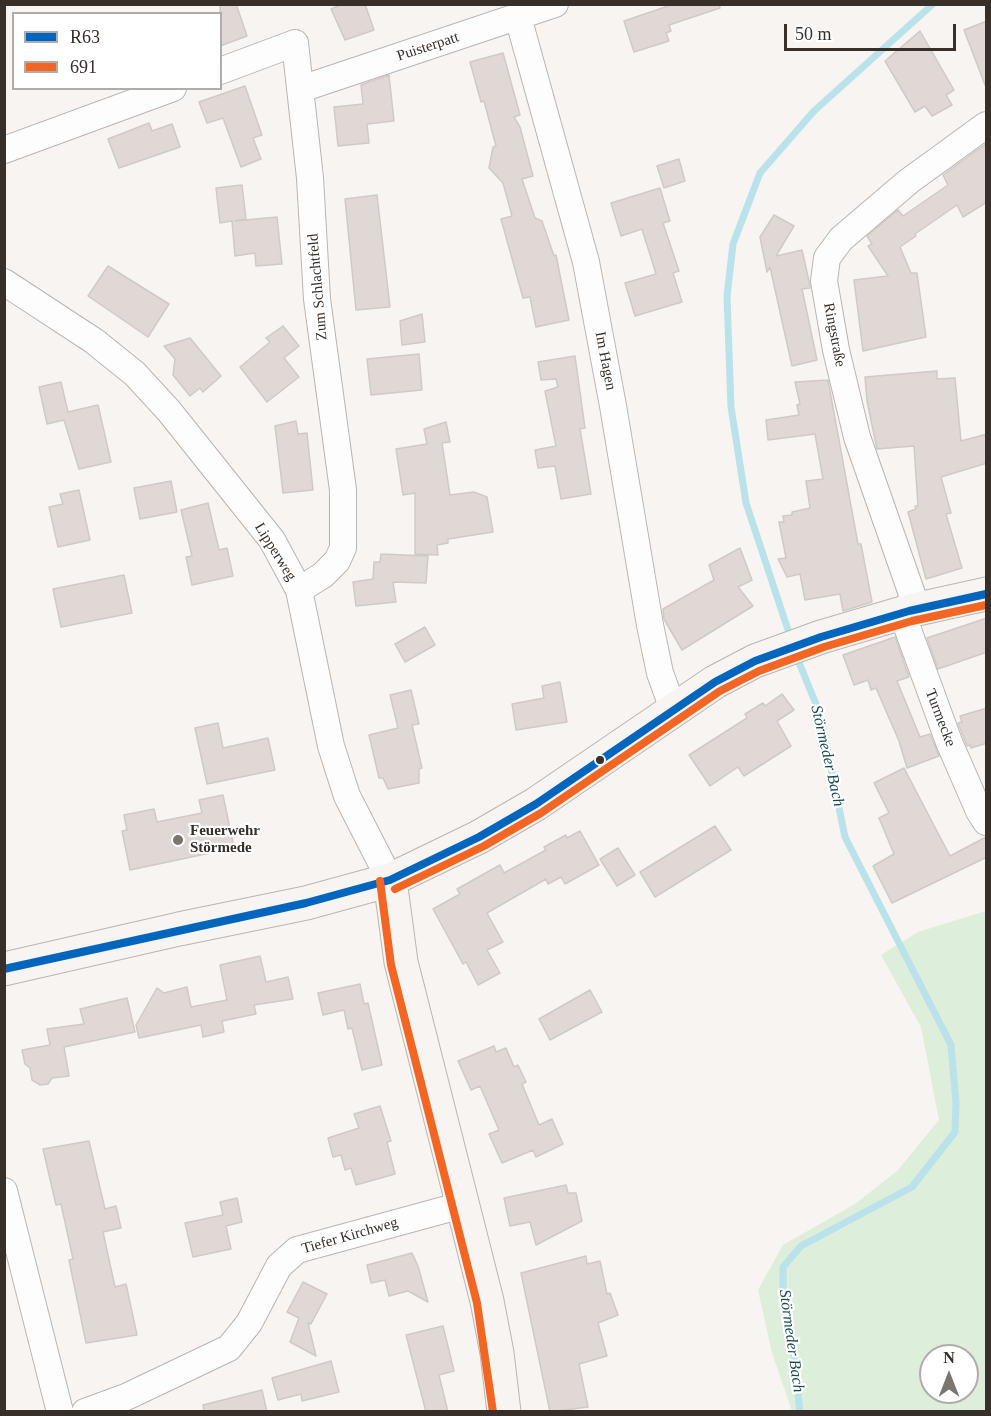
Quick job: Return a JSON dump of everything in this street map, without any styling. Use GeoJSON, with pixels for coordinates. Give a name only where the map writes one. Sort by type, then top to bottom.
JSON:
{"type":"FeatureCollection","features":[{"type":"Feature","properties":{"kind":"main road"},"geometry":{"type":"LineString","coordinates":[[4,969],[306,903],[390,880],[479,837],[536,804],[714,682],[755,661],[821,637],[909,611],[987,594]]}},
{"type":"Feature","properties":{"kind":"main road"},"geometry":{"type":"LineString","coordinates":[[390,880],[401,962],[487,1301],[497,1353],[504,1412]]}},
{"type":"Feature","properties":{"kind":"street","name":"Puisterpatt"},"geometry":{"type":"LineString","coordinates":[[301,89],[555,4]]}},
{"type":"Feature","properties":{"kind":"street","name":"Im Hagen"},"geometry":{"type":"LineString","coordinates":[[518,17],[586,262],[650,625],[660,673],[673,709]]}},
{"type":"Feature","properties":{"kind":"street","name":"Zum Schlachtfeld"},"geometry":{"type":"LineString","coordinates":[[222,70],[296,43],[310,178],[316,299],[343,490],[343,548],[337,561],[324,575],[299,590]]}},
{"type":"Feature","properties":{"kind":"street"},"geometry":{"type":"LineString","coordinates":[[4,150],[168,90]]}},
{"type":"Feature","properties":{"kind":"street","name":"Ringstraße"},"geometry":{"type":"LineString","coordinates":[[909,611],[912,594],[857,437],[836,351],[824,280],[827,258],[841,239],[909,181],[987,125]]}},
{"type":"Feature","properties":{"kind":"street","name":"Lipperweg"},"geometry":{"type":"LineString","coordinates":[[4,282],[94,341],[135,374],[170,411],[272,540],[299,590],[331,746],[347,796],[390,880]]}},
{"type":"Feature","properties":{"kind":"street","name":"Turmecke"},"geometry":{"type":"LineString","coordinates":[[909,611],[907,627],[910,637],[949,742],[979,811],[987,822]]}},
{"type":"Feature","properties":{"kind":"street"},"geometry":{"type":"LineString","coordinates":[[4,1191],[60,1412]]}},
{"type":"Feature","properties":{"kind":"street","name":"Tiefer Kirchweg"},"geometry":{"type":"LineString","coordinates":[[85,1412],[126,1397],[229,1348],[249,1323],[279,1266],[297,1250],[462,1204]]}},
{"type":"Feature","properties":{"kind":"green space"},"geometry":{"type":"Polygon","coordinates":[[[986,911],[986,1411],[792,1411],[772,1353],[758,1290],[783,1245],[855,1204],[897,1171],[939,1120],[921,1027],[881,955],[918,932],[986,911]]]}},
{"type":"Feature","properties":{"kind":"building"},"geometry":{"type":"Polygon","coordinates":[[[220,4],[236,4],[247,36],[222,45],[222,12],[220,12],[220,4]]]}},
{"type":"Feature","properties":{"kind":"building"},"geometry":{"type":"Polygon","coordinates":[[[343,4],[365,4],[374,30],[345,40],[331,9],[343,4]]]}},
{"type":"Feature","properties":{"kind":"building"},"geometry":{"type":"Polygon","coordinates":[[[674,4],[719,4],[720,8],[669,25],[671,31],[666,33],[669,41],[634,52],[624,21],[674,4]]]}},
{"type":"Feature","properties":{"kind":"building"},"geometry":{"type":"Polygon","coordinates":[[[987,21],[987,84],[985,85],[964,30],[987,21]]]}},
{"type":"Feature","properties":{"kind":"building"},"geometry":{"type":"Polygon","coordinates":[[[920,31],[954,90],[946,95],[952,105],[932,116],[925,106],[915,112],[885,61],[920,31]]]}},
{"type":"Feature","properties":{"kind":"building"},"geometry":{"type":"Polygon","coordinates":[[[503,53],[520,115],[514,117],[520,127],[533,176],[522,179],[535,218],[542,221],[554,256],[556,255],[569,320],[536,327],[530,297],[523,298],[501,219],[512,216],[503,183],[489,168],[493,147],[496,146],[484,101],[481,102],[470,62],[503,53]]]}},
{"type":"Feature","properties":{"kind":"building"},"geometry":{"type":"Polygon","coordinates":[[[389,75],[394,121],[367,124],[369,143],[338,146],[334,107],[363,104],[361,85],[389,75]]]}},
{"type":"Feature","properties":{"kind":"building"},"geometry":{"type":"Polygon","coordinates":[[[245,86],[262,135],[253,138],[261,159],[241,167],[223,118],[207,123],[199,102],[245,86]]]}},
{"type":"Feature","properties":{"kind":"building"},"geometry":{"type":"Polygon","coordinates":[[[149,123],[152,131],[172,124],[180,147],[119,168],[108,139],[149,123]]]}},
{"type":"Feature","properties":{"kind":"building"},"geometry":{"type":"Polygon","coordinates":[[[987,143],[987,202],[963,217],[957,205],[900,247],[911,273],[917,273],[926,337],[863,351],[854,280],[888,276],[868,246],[872,244],[867,236],[898,210],[903,216],[948,185],[943,175],[987,143]]]}},
{"type":"Feature","properties":{"kind":"building"},"geometry":{"type":"Polygon","coordinates":[[[679,159],[685,181],[664,188],[657,166],[679,159]]]}},
{"type":"Feature","properties":{"kind":"building"},"geometry":{"type":"Polygon","coordinates":[[[242,185],[246,219],[235,221],[277,217],[282,264],[256,266],[255,253],[235,256],[232,221],[220,223],[216,188],[242,185]]]}},
{"type":"Feature","properties":{"kind":"building"},"geometry":{"type":"Polygon","coordinates":[[[660,188],[670,221],[663,223],[679,271],[673,273],[682,302],[635,316],[625,283],[656,274],[642,229],[621,236],[611,203],[660,188]]]}},
{"type":"Feature","properties":{"kind":"building"},"geometry":{"type":"Polygon","coordinates":[[[377,195],[390,307],[356,310],[345,199],[377,195]]]}},
{"type":"Feature","properties":{"kind":"building"},"geometry":{"type":"Polygon","coordinates":[[[774,215],[794,226],[776,256],[802,250],[810,288],[802,289],[817,360],[792,366],[770,267],[767,272],[760,237],[774,215]]]}},
{"type":"Feature","properties":{"kind":"building"},"geometry":{"type":"Polygon","coordinates":[[[108,266],[169,304],[148,337],[88,296],[108,266]]]}},
{"type":"Feature","properties":{"kind":"building"},"geometry":{"type":"Polygon","coordinates":[[[422,314],[425,342],[402,345],[400,321],[422,314]]]}},
{"type":"Feature","properties":{"kind":"building"},"geometry":{"type":"Polygon","coordinates":[[[283,326],[299,346],[284,358],[299,377],[267,402],[240,367],[270,342],[266,338],[283,326]]]}},
{"type":"Feature","properties":{"kind":"building"},"geometry":{"type":"Polygon","coordinates":[[[190,338],[221,376],[203,392],[200,388],[190,396],[173,375],[175,359],[164,346],[190,338]]]}},
{"type":"Feature","properties":{"kind":"building"},"geometry":{"type":"Polygon","coordinates":[[[419,354],[422,390],[371,395],[367,359],[419,354]]]}},
{"type":"Feature","properties":{"kind":"building"},"geometry":{"type":"Polygon","coordinates":[[[575,356],[585,428],[580,429],[591,494],[561,499],[555,466],[538,468],[535,450],[556,446],[545,391],[558,387],[556,379],[541,380],[538,362],[575,356]]]}},
{"type":"Feature","properties":{"kind":"building"},"geometry":{"type":"Polygon","coordinates":[[[937,371],[937,379],[955,378],[961,441],[987,434],[987,463],[941,477],[951,513],[946,514],[962,568],[926,579],[908,512],[918,506],[914,446],[877,449],[867,401],[865,377],[937,371]]]}},
{"type":"Feature","properties":{"kind":"building"},"geometry":{"type":"Polygon","coordinates":[[[828,380],[858,544],[861,544],[872,602],[843,611],[840,594],[805,600],[800,574],[787,577],[778,559],[786,558],[779,522],[784,522],[783,516],[810,508],[806,481],[823,479],[815,434],[768,440],[766,420],[799,415],[797,405],[800,404],[795,382],[828,380]]]}},
{"type":"Feature","properties":{"kind":"building"},"geometry":{"type":"Polygon","coordinates":[[[61,382],[68,412],[98,405],[111,462],[79,469],[64,420],[47,424],[39,387],[61,382]]]}},
{"type":"Feature","properties":{"kind":"building"},"geometry":{"type":"Polygon","coordinates":[[[296,421],[298,434],[307,433],[313,490],[283,493],[275,426],[296,421]]]}},
{"type":"Feature","properties":{"kind":"building"},"geometry":{"type":"Polygon","coordinates":[[[446,422],[450,442],[442,443],[450,495],[474,492],[487,497],[493,532],[448,539],[448,543],[437,545],[438,555],[415,554],[415,493],[403,495],[396,449],[427,444],[424,429],[446,422]]]}},
{"type":"Feature","properties":{"kind":"building"},"geometry":{"type":"Polygon","coordinates":[[[171,481],[177,512],[140,519],[134,488],[171,481]]]}},
{"type":"Feature","properties":{"kind":"building"},"geometry":{"type":"Polygon","coordinates":[[[79,490],[90,540],[58,547],[49,507],[63,504],[60,494],[79,490]]]}},
{"type":"Feature","properties":{"kind":"building"},"geometry":{"type":"Polygon","coordinates":[[[208,503],[219,550],[227,548],[233,576],[192,585],[186,557],[192,556],[181,510],[208,503]]]}},
{"type":"Feature","properties":{"kind":"building"},"geometry":{"type":"Polygon","coordinates":[[[740,548],[752,580],[738,587],[753,606],[682,650],[664,619],[663,609],[714,580],[709,565],[740,548]]]}},
{"type":"Feature","properties":{"kind":"building"},"geometry":{"type":"Polygon","coordinates":[[[381,554],[428,556],[426,583],[393,582],[396,602],[356,606],[353,582],[373,579],[374,562],[380,562],[381,554]]]}},
{"type":"Feature","properties":{"kind":"building"},"geometry":{"type":"Polygon","coordinates":[[[124,575],[132,613],[61,627],[53,589],[124,575]]]}},
{"type":"Feature","properties":{"kind":"building"},"geometry":{"type":"Polygon","coordinates":[[[987,618],[987,652],[938,669],[927,638],[987,618]]]}},
{"type":"Feature","properties":{"kind":"building"},"geometry":{"type":"Polygon","coordinates":[[[425,627],[435,645],[405,662],[395,644],[425,627]]]}},
{"type":"Feature","properties":{"kind":"building"},"geometry":{"type":"Polygon","coordinates":[[[895,637],[909,677],[897,681],[920,737],[930,734],[939,756],[907,768],[899,741],[876,688],[871,690],[868,680],[854,685],[843,655],[895,637]]]}},
{"type":"Feature","properties":{"kind":"building"},"geometry":{"type":"Polygon","coordinates":[[[560,682],[567,722],[516,730],[512,704],[544,698],[542,686],[560,682]]]}},
{"type":"Feature","properties":{"kind":"building"},"geometry":{"type":"Polygon","coordinates":[[[411,690],[419,724],[412,725],[422,768],[419,769],[419,783],[388,789],[383,778],[379,778],[369,735],[398,728],[390,695],[411,690]]]}},
{"type":"Feature","properties":{"kind":"building"},"geometry":{"type":"Polygon","coordinates":[[[782,694],[794,710],[777,721],[791,746],[744,776],[738,767],[710,786],[689,755],[747,718],[745,714],[763,703],[765,706],[782,694]]]}},
{"type":"Feature","properties":{"kind":"building"},"geometry":{"type":"Polygon","coordinates":[[[987,708],[987,743],[971,748],[970,745],[967,746],[958,723],[962,722],[960,716],[987,708]]]}},
{"type":"Feature","properties":{"kind":"building"},"geometry":{"type":"Polygon","coordinates":[[[218,723],[223,748],[268,738],[275,770],[207,784],[195,728],[218,723]]]}},
{"type":"Feature","properties":{"kind":"building"},"geometry":{"type":"Polygon","coordinates":[[[904,768],[950,856],[986,837],[987,857],[892,903],[873,866],[894,854],[879,818],[889,813],[874,783],[904,768]]]}},
{"type":"Feature","properties":{"kind":"building","name":"Feuerwehr Störmede"},"geometry":{"type":"Polygon","coordinates":[[[223,795],[234,848],[130,870],[122,831],[127,830],[124,815],[154,809],[157,822],[202,813],[199,800],[223,795]]]}},
{"type":"Feature","properties":{"kind":"building"},"geometry":{"type":"Polygon","coordinates":[[[715,826],[731,850],[655,897],[640,872],[715,826]]]}},
{"type":"Feature","properties":{"kind":"building"},"geometry":{"type":"Polygon","coordinates":[[[580,831],[599,865],[565,884],[561,877],[548,884],[546,879],[487,913],[503,942],[487,950],[500,973],[478,985],[466,962],[463,964],[433,909],[460,894],[457,889],[500,865],[504,873],[546,850],[544,847],[566,835],[567,838],[580,831]]]}},
{"type":"Feature","properties":{"kind":"building"},"geometry":{"type":"Polygon","coordinates":[[[618,848],[635,875],[617,886],[600,859],[618,848]]]}},
{"type":"Feature","properties":{"kind":"building"},"geometry":{"type":"Polygon","coordinates":[[[260,956],[266,982],[288,977],[293,999],[254,1005],[256,1014],[222,1021],[224,1032],[203,1037],[201,1025],[139,1038],[136,1025],[157,988],[164,993],[187,987],[191,1007],[227,1000],[220,965],[260,956]]]}},
{"type":"Feature","properties":{"kind":"building"},"geometry":{"type":"Polygon","coordinates":[[[360,984],[364,1004],[368,1003],[382,1065],[362,1070],[352,1028],[348,1029],[344,1010],[323,1015],[318,993],[360,984]]]}},
{"type":"Feature","properties":{"kind":"building"},"geometry":{"type":"Polygon","coordinates":[[[590,990],[602,1012],[550,1040],[539,1019],[590,990]]]}},
{"type":"Feature","properties":{"kind":"building"},"geometry":{"type":"Polygon","coordinates":[[[127,998],[135,1032],[64,1047],[69,1076],[52,1078],[48,1084],[40,1085],[32,1080],[30,1068],[25,1064],[22,1050],[50,1045],[47,1029],[84,1024],[80,1009],[127,998]]]}},
{"type":"Feature","properties":{"kind":"building"},"geometry":{"type":"Polygon","coordinates":[[[494,1046],[496,1052],[506,1048],[514,1067],[518,1065],[526,1082],[522,1084],[539,1125],[552,1119],[563,1144],[536,1157],[533,1150],[502,1163],[489,1134],[499,1130],[480,1086],[471,1090],[458,1061],[494,1046]]]}},
{"type":"Feature","properties":{"kind":"building"},"geometry":{"type":"Polygon","coordinates":[[[380,1106],[391,1141],[387,1142],[395,1174],[356,1185],[351,1168],[345,1170],[341,1155],[333,1157],[328,1138],[359,1128],[354,1114],[380,1106]]]}},
{"type":"Feature","properties":{"kind":"building"},"geometry":{"type":"Polygon","coordinates":[[[89,1141],[105,1209],[116,1206],[121,1228],[103,1232],[115,1287],[126,1284],[137,1335],[86,1343],[69,1260],[73,1259],[61,1204],[56,1205],[43,1149],[89,1141]]]}},
{"type":"Feature","properties":{"kind":"building"},"geometry":{"type":"Polygon","coordinates":[[[566,1185],[568,1193],[576,1193],[582,1221],[536,1245],[530,1222],[510,1226],[504,1198],[566,1185]]]}},
{"type":"Feature","properties":{"kind":"building"},"geometry":{"type":"Polygon","coordinates":[[[237,1198],[242,1222],[226,1226],[231,1249],[193,1257],[185,1223],[223,1215],[220,1202],[237,1198]]]}},
{"type":"Feature","properties":{"kind":"building"},"geometry":{"type":"Polygon","coordinates":[[[412,1253],[428,1302],[408,1291],[389,1296],[385,1280],[371,1283],[367,1265],[412,1253]]]}},
{"type":"Feature","properties":{"kind":"building"},"geometry":{"type":"Polygon","coordinates":[[[586,1256],[587,1264],[600,1261],[607,1294],[610,1293],[618,1315],[598,1323],[607,1356],[579,1364],[588,1407],[550,1412],[521,1273],[586,1256]]]}},
{"type":"Feature","properties":{"kind":"building"},"geometry":{"type":"Polygon","coordinates":[[[303,1282],[327,1294],[311,1324],[308,1323],[316,1356],[290,1342],[299,1318],[287,1312],[303,1282]]]}},
{"type":"Feature","properties":{"kind":"building"},"geometry":{"type":"Polygon","coordinates":[[[443,1326],[454,1371],[439,1375],[448,1412],[426,1412],[406,1335],[443,1326]]]}},
{"type":"Feature","properties":{"kind":"building"},"geometry":{"type":"Polygon","coordinates":[[[331,1361],[339,1392],[302,1401],[301,1394],[278,1400],[272,1378],[331,1361]]]}},
{"type":"Feature","properties":{"kind":"building"},"geometry":{"type":"Polygon","coordinates":[[[262,1390],[267,1412],[204,1412],[203,1405],[262,1390]]]}},
{"type":"Feature","properties":{"kind":"waterway","name":"Störmeder Bach"},"geometry":{"type":"LineString","coordinates":[[791,639],[746,503],[731,407],[727,296],[733,244],[760,173],[814,111],[933,4]]}},
{"type":"Feature","properties":{"kind":"waterway","name":"Störmeder Bach"},"geometry":{"type":"LineString","coordinates":[[796,655],[820,714],[845,837],[951,1045],[956,1103],[955,1132],[912,1187],[801,1246],[783,1267],[783,1297],[794,1356],[800,1412]]}},
{"type":"Feature","properties":{"kind":"transit line","name":"R63"},"geometry":{"type":"LineString","coordinates":[[4,969],[306,903],[390,880],[479,837],[536,804],[715,682],[755,661],[821,637],[909,611],[986,594]]}},
{"type":"Feature","properties":{"kind":"transit line","name":"691"},"geometry":{"type":"LineString","coordinates":[[395,889],[484,846],[541,813],[720,691],[759,671],[824,647],[912,621],[986,605]]}},
{"type":"Feature","properties":{"kind":"transit line","name":"691"},"geometry":{"type":"LineString","coordinates":[[380,881],[391,965],[477,1303],[493,1412]]}},
{"type":"Feature","properties":{"kind":"place","name":"Feuerwehr Störmede"},"geometry":{"type":"Point","coordinates":[178,840]}}]}
